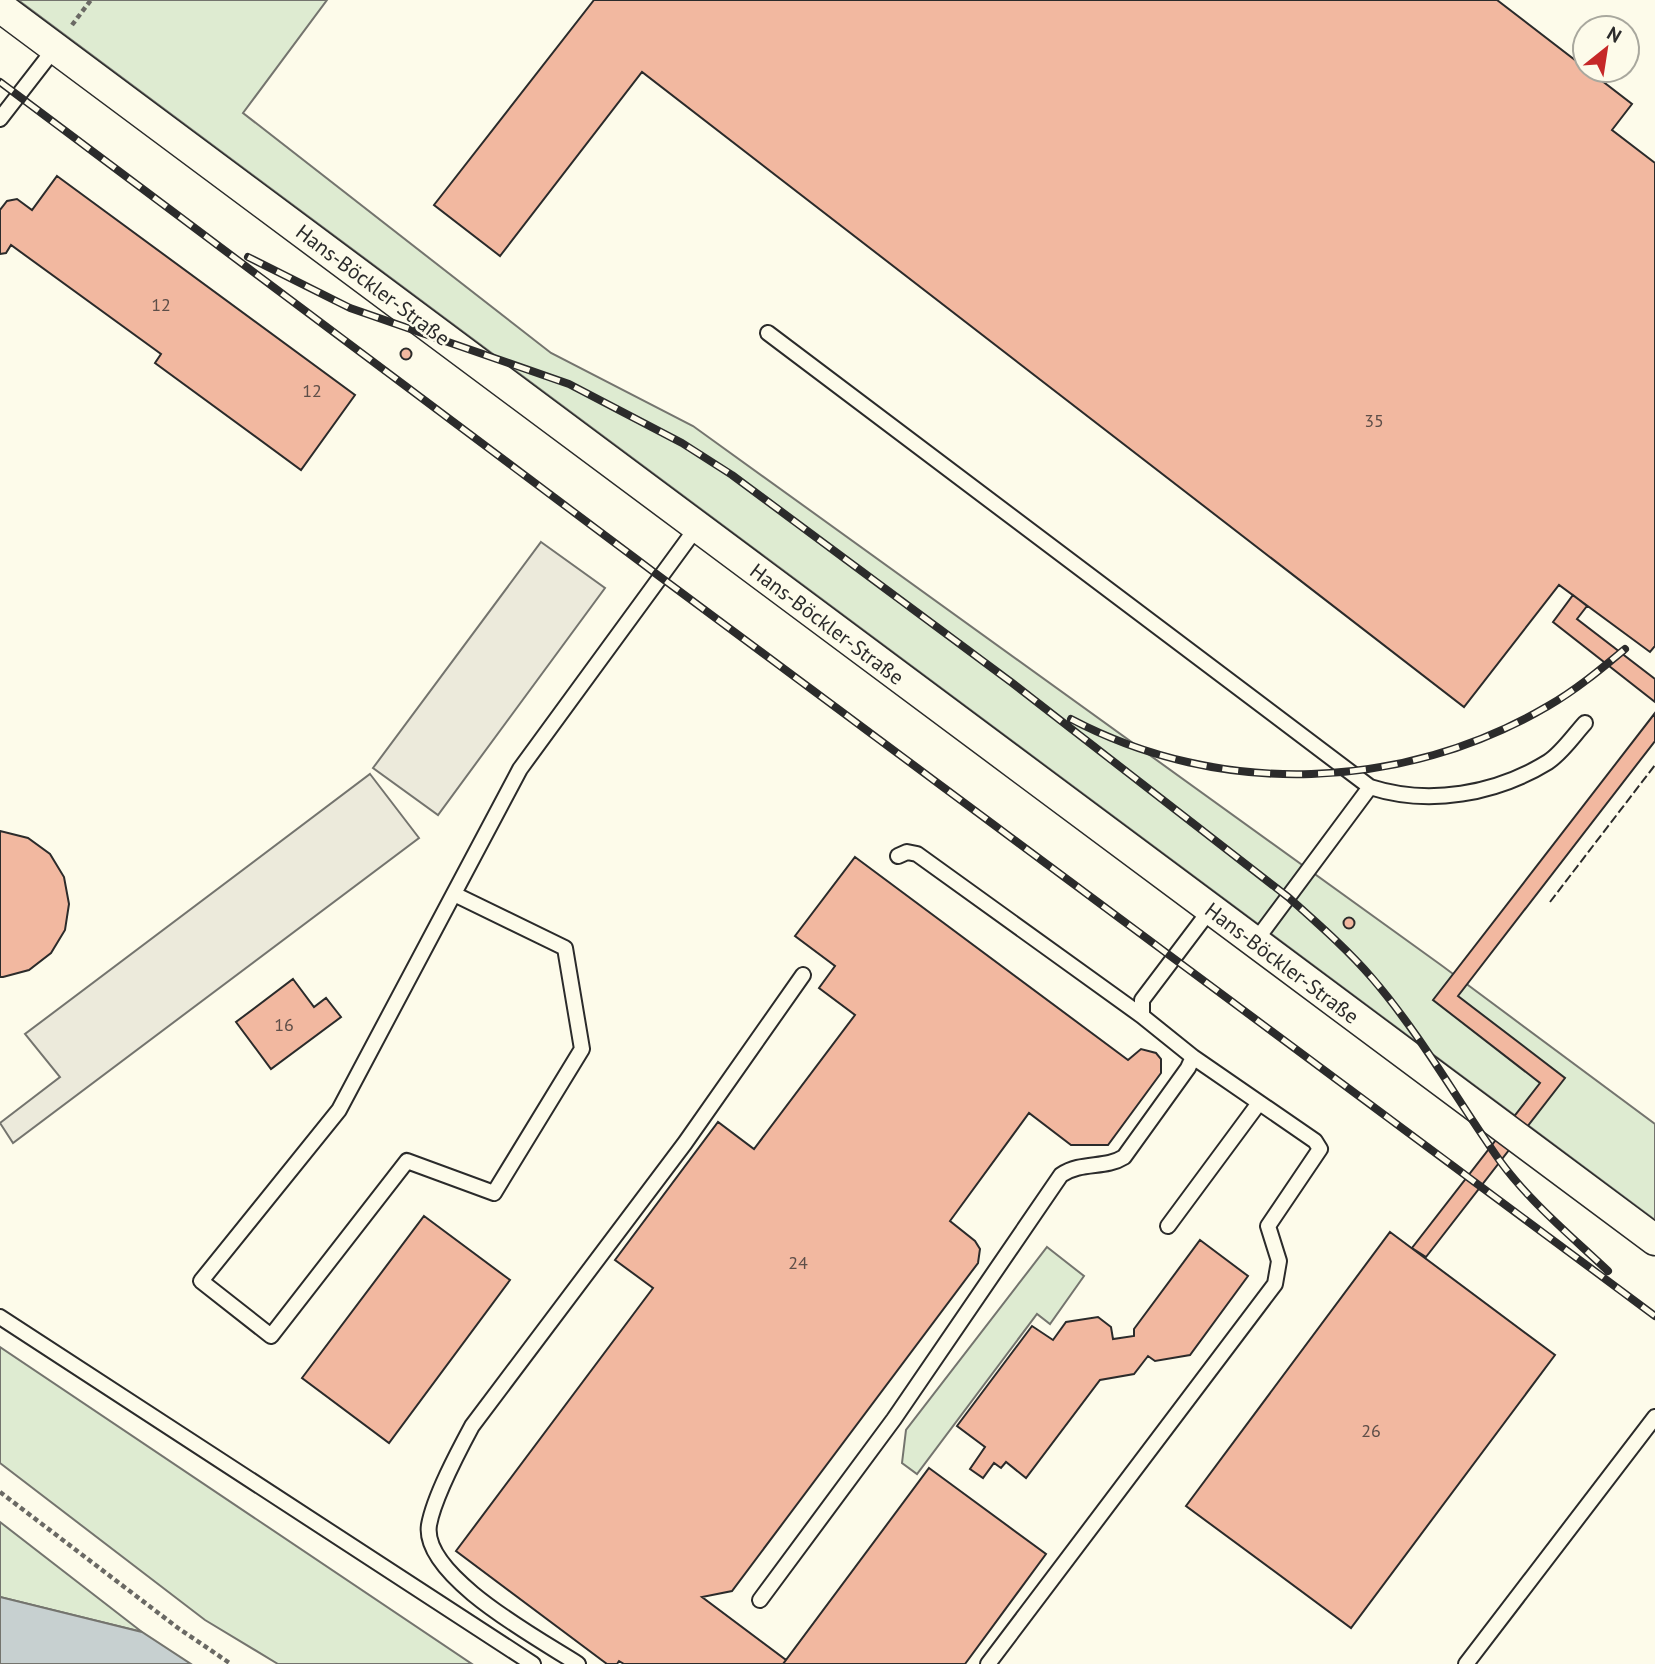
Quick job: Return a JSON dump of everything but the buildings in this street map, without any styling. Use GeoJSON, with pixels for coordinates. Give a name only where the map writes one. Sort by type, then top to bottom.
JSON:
{"type":"FeatureCollection","features":[{"type":"Feature","properties":{"kind":"street","name":"Hans-Böckler-Straße"},"geometry":{"type":"LineString","coordinates":[[0,7],[1655,1240]]}},
{"type":"Feature","properties":{"kind":"lane"},"geometry":{"type":"LineString","coordinates":[[0,119],[55,48]]}},
{"type":"Feature","properties":{"kind":"lane"},"geometry":{"type":"LineString","coordinates":[[768,333],[1370,787],[1390,793],[1452,797],[1493,786],[1549,761],[1585,723]]}},
{"type":"Feature","properties":{"kind":"lane"},"geometry":{"type":"LineString","coordinates":[[454,894],[565,948],[582,1049],[494,1193],[407,1161],[271,1336],[201,1281],[339,1110],[520,769],[697,527]]}},
{"type":"Feature","properties":{"kind":"lane"},"geometry":{"type":"LineString","coordinates":[[1254,943],[1370,787]]}},
{"type":"Feature","properties":{"kind":"lane"},"geometry":{"type":"LineString","coordinates":[[898,856],[907,852],[917,854],[1142,1016],[1193,1057],[1315,1141],[1320,1149],[1268,1226],[1279,1261],[1275,1284],[988,1664]]}},
{"type":"Feature","properties":{"kind":"lane"},"geometry":{"type":"LineString","coordinates":[[1142,1016],[1142,1000],[1210,910]]}},
{"type":"Feature","properties":{"kind":"lane"},"geometry":{"type":"LineString","coordinates":[[578,1664],[480,1601],[435,1555],[429,1527],[453,1462],[472,1426],[685,1143],[803,975]]}},
{"type":"Feature","properties":{"kind":"lane"},"geometry":{"type":"LineString","coordinates":[[760,1600],[894,1419],[1061,1175],[1074,1166],[1116,1162],[1124,1157],[1188,1068],[1193,1057]]}},
{"type":"Feature","properties":{"kind":"lane"},"geometry":{"type":"LineString","coordinates":[[1168,1226],[1259,1103]]}},
{"type":"Feature","properties":{"kind":"lane"},"geometry":{"type":"LineString","coordinates":[[0,1317],[534,1664]]}},
{"type":"Feature","properties":{"kind":"lane"},"geometry":{"type":"LineString","coordinates":[[1466,1664],[1655,1417]]}},
{"type":"Feature","properties":{"kind":"path"},"geometry":{"type":"LineString","coordinates":[[0,1492],[178,1628],[231,1664]]}},
{"type":"Feature","properties":{"kind":"green space"},"geometry":{"type":"Polygon","coordinates":[[[18,0],[327,0],[243,113],[551,353],[693,426],[1441,965],[1655,1124],[1655,1220],[18,0]]]}},
{"type":"Feature","properties":{"kind":"green space"},"geometry":{"type":"Polygon","coordinates":[[[1047,1247],[1084,1276],[1050,1324],[1037,1314],[917,1474],[902,1463],[906,1430],[1047,1247]]]}},
{"type":"Feature","properties":{"kind":"green space"},"geometry":{"type":"Polygon","coordinates":[[[0,1347],[472,1664],[278,1664],[205,1620],[0,1463],[0,1347]]]}},
{"type":"Feature","properties":{"kind":"green space"},"geometry":{"type":"Polygon","coordinates":[[[0,1522],[142,1632],[0,1597],[0,1522]]]}},
{"type":"Feature","properties":{"kind":"shaded area"},"geometry":{"type":"Polygon","coordinates":[[[541,542],[605,588],[438,815],[373,768],[541,542]]]}},
{"type":"Feature","properties":{"kind":"shaded area"},"geometry":{"type":"Polygon","coordinates":[[[370,774],[419,838],[13,1143],[0,1123],[60,1077],[25,1034],[370,774]]]}},
{"type":"Feature","properties":{"kind":"shaded area"},"geometry":{"type":"Polygon","coordinates":[[[0,1597],[142,1632],[191,1664],[0,1664],[0,1597]]]}},
{"type":"Feature","properties":{"kind":"railway"},"geometry":{"type":"LineString","coordinates":[[0,82],[659,576],[1655,1316]]}},
{"type":"Feature","properties":{"kind":"railway"},"geometry":{"type":"LineString","coordinates":[[248,257],[350,308],[569,384],[682,443],[732,475],[1011,682],[1288,897],[1342,946],[1407,1022],[1484,1138],[1524,1191],[1608,1271]]}},
{"type":"Feature","properties":{"kind":"railway"},"geometry":{"type":"LineString","coordinates":[[1071,719],[1129,745],[1188,762],[1250,772],[1311,774],[1373,768],[1433,755],[1492,734],[1558,700],[1625,649]]}},
{"type":"Feature","properties":{"kind":"fence"},"geometry":{"type":"LineString","coordinates":[[1550,902],[1655,765]]}}]}
